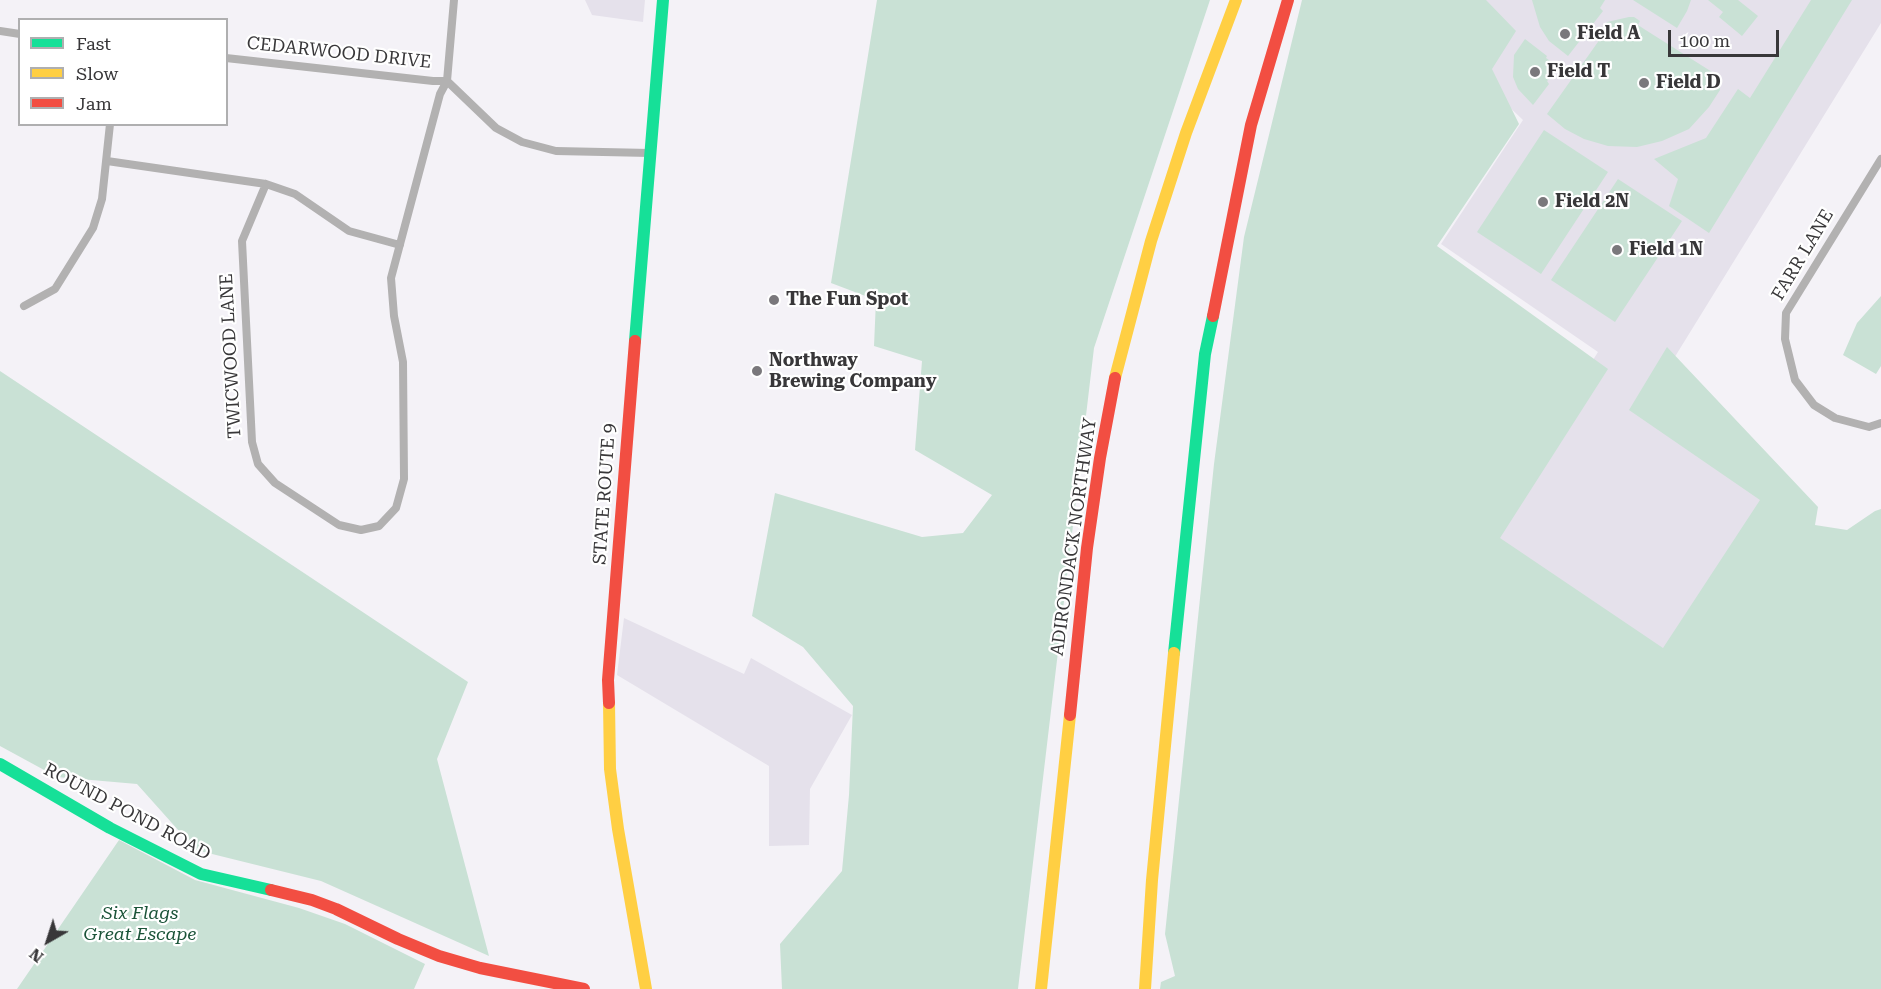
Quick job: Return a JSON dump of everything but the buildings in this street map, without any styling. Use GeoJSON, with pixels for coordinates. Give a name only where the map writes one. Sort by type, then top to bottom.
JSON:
{"type":"FeatureCollection","features":[{"type":"Feature","properties":{"kind":"main road","name":"STATE ROUTE 9"},"geometry":{"type":"LineString","coordinates":[[646,989],[610,769],[608,680],[663,0]]}},
{"type":"Feature","properties":{"kind":"main road","name":"ADIRONDACK NORTHWAY"},"geometry":{"type":"LineString","coordinates":[[1041,989],[1087,548],[1107,423],[1121,354],[1151,241],[1186,133],[1236,0]]}},
{"type":"Feature","properties":{"kind":"main road"},"geometry":{"type":"LineString","coordinates":[[1145,989],[1152,880],[1205,354],[1251,125],[1288,0]]}},
{"type":"Feature","properties":{"kind":"main road","name":"ROUND POND ROAD"},"geometry":{"type":"LineString","coordinates":[[0,764],[110,828],[201,874],[312,900],[398,939],[460,962],[584,989]]}},
{"type":"Feature","properties":{"kind":"street","name":"TWICWOOD LANE"},"geometry":{"type":"LineString","coordinates":[[266,184],[242,241],[252,442],[258,464],[275,483],[339,525],[361,530],[379,526],[396,508],[404,479],[403,362],[394,316],[391,278],[440,94],[447,81],[454,0]]}},
{"type":"Feature","properties":{"kind":"street"},"geometry":{"type":"LineString","coordinates":[[0,32],[18,34]]}},
{"type":"Feature","properties":{"kind":"street","name":"CEDARWOOD DRIVE"},"geometry":{"type":"LineString","coordinates":[[228,58],[447,81]]}},
{"type":"Feature","properties":{"kind":"street"},"geometry":{"type":"LineString","coordinates":[[447,81],[496,128],[522,142],[556,150],[650,153]]}},
{"type":"Feature","properties":{"kind":"street"},"geometry":{"type":"LineString","coordinates":[[24,306],[55,289],[93,228],[102,199],[110,126]]}},
{"type":"Feature","properties":{"kind":"street","name":"FARR LANE"},"geometry":{"type":"LineString","coordinates":[[1881,159],[1786,313],[1785,339],[1795,380],[1814,405],[1835,418],[1869,427],[1881,423]]}},
{"type":"Feature","properties":{"kind":"street"},"geometry":{"type":"LineString","coordinates":[[107,161],[266,184],[295,194],[350,231],[400,245]]}},
{"type":"Feature","properties":{"kind":"shaded area"},"geometry":{"type":"Polygon","coordinates":[[[585,0],[645,0],[643,22],[592,15],[585,0]]]}},
{"type":"Feature","properties":{"kind":"shaded area"},"geometry":{"type":"Polygon","coordinates":[[[1482,0],[1881,0],[1881,23],[1647,402],[1783,493],[1674,673],[1480,539],[1598,352],[1441,244],[1523,120],[1477,76],[1482,0]]]}},
{"type":"Feature","properties":{"kind":"shaded area"},"geometry":{"type":"Polygon","coordinates":[[[624,618],[744,674],[751,658],[852,715],[810,789],[809,845],[769,846],[769,766],[617,675],[624,618]]]}},
{"type":"Feature","properties":{"kind":"green space"},"geometry":{"type":"Polygon","coordinates":[[[877,0],[1210,0],[1094,348],[1018,989],[782,989],[780,944],[842,871],[849,795],[853,706],[803,647],[752,616],[775,493],[922,537],[963,533],[992,495],[915,450],[922,361],[874,346],[876,300],[831,283],[877,0]]]}},
{"type":"Feature","properties":{"kind":"green space"},"geometry":{"type":"Polygon","coordinates":[[[1302,0],[1486,0],[1516,31],[1492,69],[1519,124],[1437,246],[1608,369],[1500,538],[1663,648],[1760,500],[1629,410],[1667,347],[1818,507],[1815,525],[1847,530],[1881,509],[1881,989],[1160,989],[1161,982],[1175,976],[1165,934],[1214,464],[1244,237],[1302,0]]]}},
{"type":"Feature","properties":{"kind":"green space","name":"Field A"},"geometry":{"type":"Polygon","coordinates":[[[1532,0],[1605,0],[1600,8],[1603,11],[1568,56],[1549,41],[1540,27],[1532,0]]]}},
{"type":"Feature","properties":{"kind":"green space"},"geometry":{"type":"Polygon","coordinates":[[[1633,0],[1691,0],[1677,28],[1633,0]]]}},
{"type":"Feature","properties":{"kind":"green space"},"geometry":{"type":"Polygon","coordinates":[[[1708,0],[1738,0],[1758,16],[1742,36],[1719,17],[1723,12],[1708,0]]]}},
{"type":"Feature","properties":{"kind":"green space"},"geometry":{"type":"Polygon","coordinates":[[[1811,0],[1852,0],[1709,233],[1669,206],[1678,179],[1654,159],[1706,138],[1738,89],[1750,98],[1811,0]]]}},
{"type":"Feature","properties":{"kind":"green space","name":"Field D"},"geometry":{"type":"Polygon","coordinates":[[[1634,17],[1640,21],[1638,25],[1720,77],[1720,90],[1709,107],[1689,129],[1662,141],[1637,147],[1608,146],[1584,139],[1565,129],[1547,114],[1605,32],[1602,29],[1607,22],[1634,17]]]}},
{"type":"Feature","properties":{"kind":"green space","name":"Field T"},"geometry":{"type":"Polygon","coordinates":[[[1525,39],[1547,56],[1546,58],[1557,66],[1558,70],[1547,81],[1549,84],[1533,105],[1518,89],[1513,77],[1514,55],[1525,39]]]}},
{"type":"Feature","properties":{"kind":"green space","name":"Field 2N"},"geometry":{"type":"Polygon","coordinates":[[[1544,130],[1608,172],[1541,274],[1477,232],[1544,130]]]}},
{"type":"Feature","properties":{"kind":"green space","name":"Field 1N"},"geometry":{"type":"Polygon","coordinates":[[[1618,179],[1682,221],[1615,322],[1551,280],[1618,179]]]}},
{"type":"Feature","properties":{"kind":"green space"},"geometry":{"type":"Polygon","coordinates":[[[1881,296],[1881,366],[1876,374],[1843,355],[1857,323],[1881,296]]]}},
{"type":"Feature","properties":{"kind":"green space"},"geometry":{"type":"Polygon","coordinates":[[[0,371],[468,682],[437,759],[489,956],[321,881],[196,850],[137,784],[57,777],[0,746],[0,371]]]}},
{"type":"Feature","properties":{"kind":"green space","name":"Six Flags Great Escape"},"geometry":{"type":"Polygon","coordinates":[[[119,840],[195,880],[299,908],[345,924],[425,964],[414,989],[17,989],[119,840]]]}},
{"type":"Feature","properties":{"kind":"traffic: fast"},"geometry":{"type":"LineString","coordinates":[[635,341],[663,0]]}},
{"type":"Feature","properties":{"kind":"traffic: fast"},"geometry":{"type":"LineString","coordinates":[[1174,653],[1205,354],[1213,316]]}},
{"type":"Feature","properties":{"kind":"traffic: fast"},"geometry":{"type":"LineString","coordinates":[[0,764],[110,828],[201,874],[271,890]]}},
{"type":"Feature","properties":{"kind":"traffic: slow"},"geometry":{"type":"LineString","coordinates":[[1115,378],[1151,241],[1186,133],[1236,0]]}},
{"type":"Feature","properties":{"kind":"traffic: slow"},"geometry":{"type":"LineString","coordinates":[[1145,989],[1152,880],[1174,653]]}},
{"type":"Feature","properties":{"kind":"traffic: slow"},"geometry":{"type":"LineString","coordinates":[[609,703],[610,769],[646,989]]}},
{"type":"Feature","properties":{"kind":"traffic: slow"},"geometry":{"type":"LineString","coordinates":[[1041,989],[1070,715]]}},
{"type":"Feature","properties":{"kind":"traffic: jam"},"geometry":{"type":"LineString","coordinates":[[1213,316],[1251,125],[1288,0]]}},
{"type":"Feature","properties":{"kind":"traffic: jam"},"geometry":{"type":"LineString","coordinates":[[609,703],[608,680],[635,341]]}},
{"type":"Feature","properties":{"kind":"traffic: jam"},"geometry":{"type":"LineString","coordinates":[[1070,715],[1087,548],[1115,378]]}},
{"type":"Feature","properties":{"kind":"traffic: jam"},"geometry":{"type":"LineString","coordinates":[[271,890],[312,900],[336,909],[439,956],[480,968],[584,989]]}},
{"type":"Feature","properties":{"kind":"place","name":"Field A"},"geometry":{"type":"Point","coordinates":[1565,34]}},
{"type":"Feature","properties":{"kind":"place","name":"Field T"},"geometry":{"type":"Point","coordinates":[1535,72]}},
{"type":"Feature","properties":{"kind":"place","name":"Field D"},"geometry":{"type":"Point","coordinates":[1644,83]}},
{"type":"Feature","properties":{"kind":"place","name":"Field 2N"},"geometry":{"type":"Point","coordinates":[1543,202]}},
{"type":"Feature","properties":{"kind":"place","name":"Field 1N"},"geometry":{"type":"Point","coordinates":[1617,250]}},
{"type":"Feature","properties":{"kind":"place","name":"The Fun Spot"},"geometry":{"type":"Point","coordinates":[774,300]}},
{"type":"Feature","properties":{"kind":"place","name":"Northway Brewing Company"},"geometry":{"type":"Point","coordinates":[757,371]}}]}
